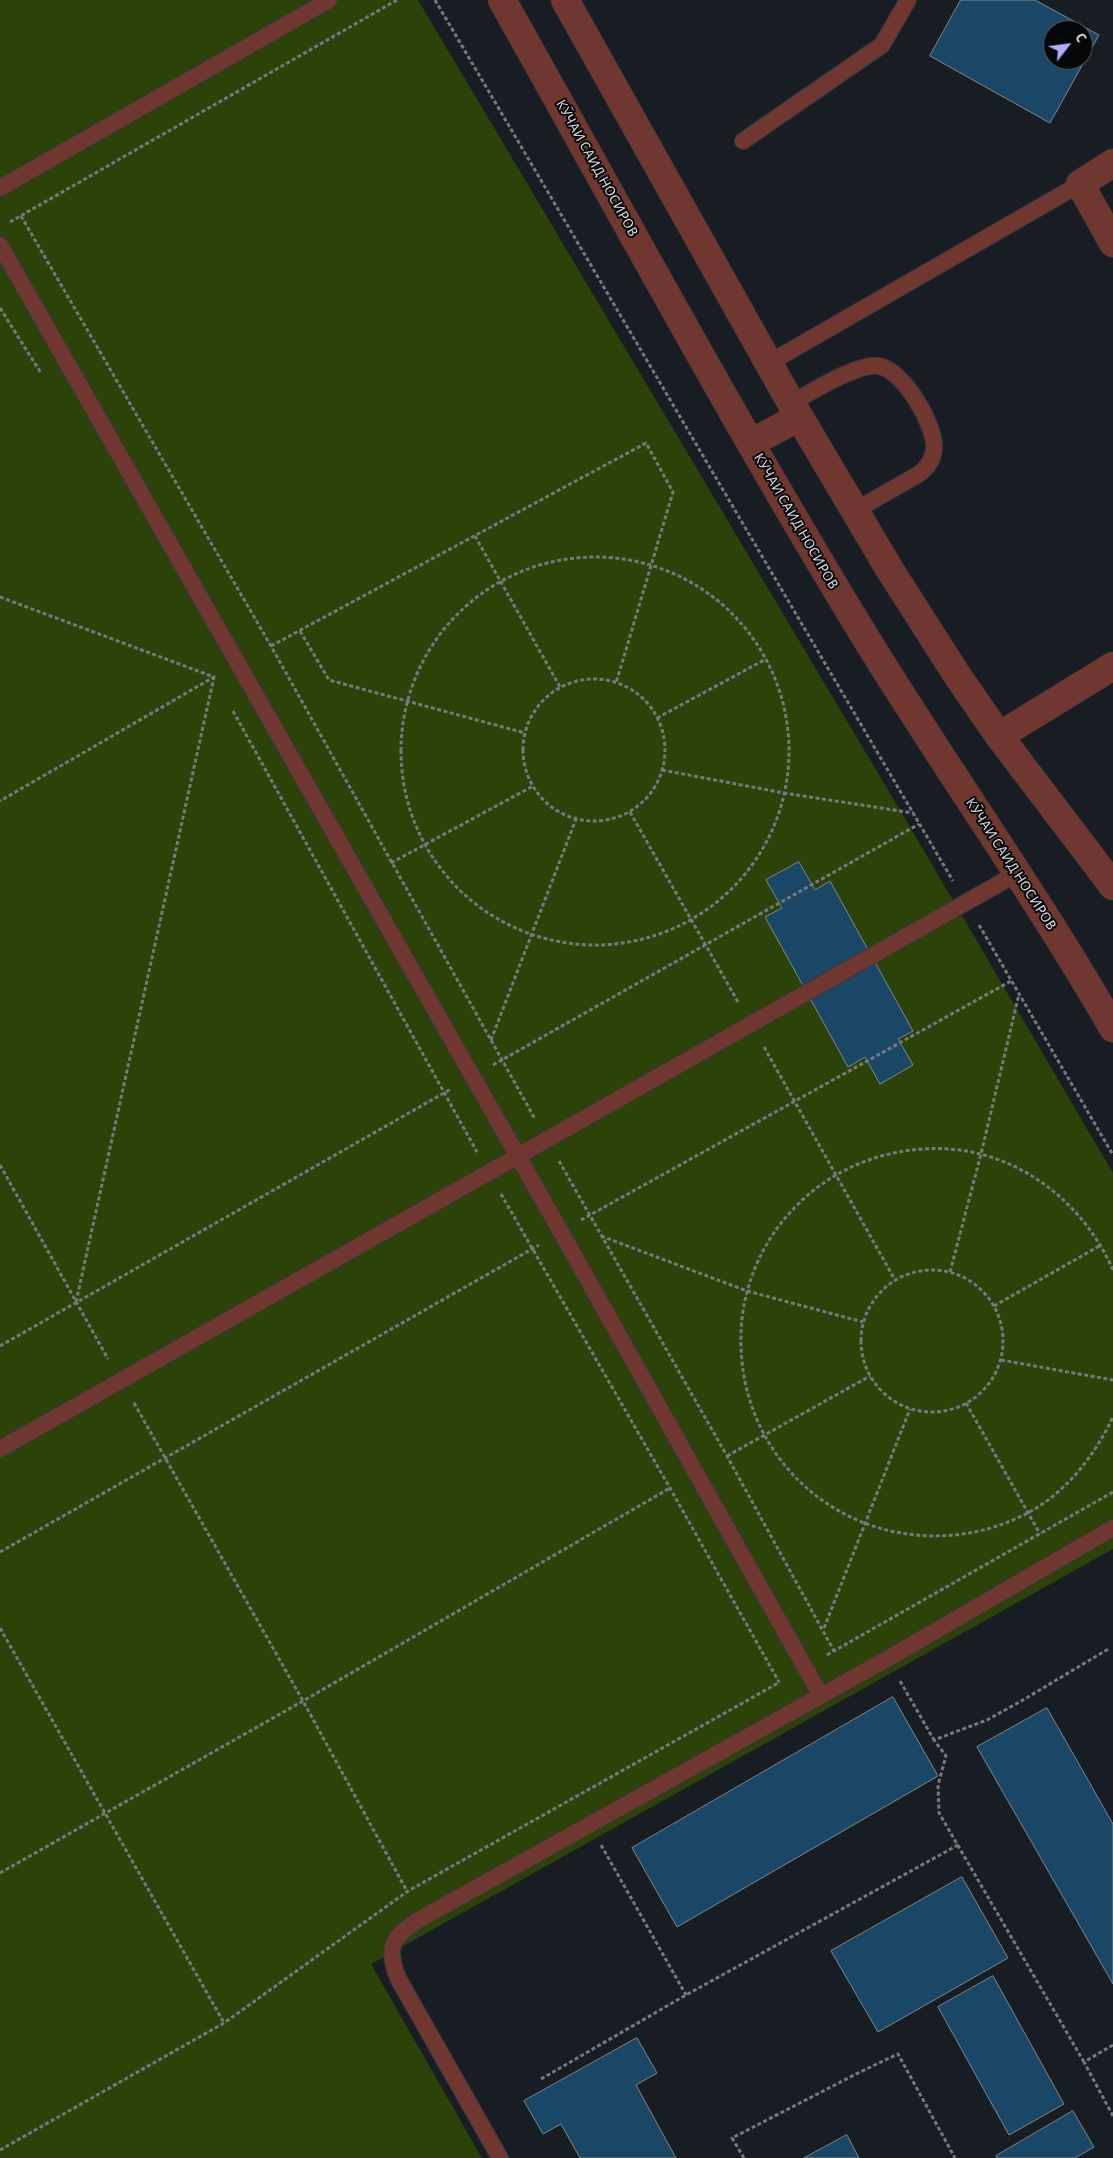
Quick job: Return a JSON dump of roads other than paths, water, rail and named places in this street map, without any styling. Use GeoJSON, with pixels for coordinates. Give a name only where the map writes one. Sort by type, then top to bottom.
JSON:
{"type":"FeatureCollection","features":[{"type":"Feature","properties":{"kind":"street","name":"КӮЧАИ САИД НОСИРОВ"},"geometry":{"type":"LineString","coordinates":[[502,0],[751,443],[857,625],[1018,873],[1113,1028]]}},
{"type":"Feature","properties":{"kind":"street"},"geometry":{"type":"LineString","coordinates":[[565,0],[795,410],[923,623],[999,736],[1113,886]]}},
{"type":"Feature","properties":{"kind":"street"},"geometry":{"type":"LineString","coordinates":[[1113,163],[1080,184],[1113,243]]}},
{"type":"Feature","properties":{"kind":"street"},"geometry":{"type":"LineString","coordinates":[[751,443],[795,410]]}},
{"type":"Feature","properties":{"kind":"street"},"geometry":{"type":"LineString","coordinates":[[999,736],[1113,666]]}},
{"type":"Feature","properties":{"kind":"lane"},"geometry":{"type":"LineString","coordinates":[[0,188],[329,0]]}},
{"type":"Feature","properties":{"kind":"lane"},"geometry":{"type":"LineString","coordinates":[[743,142],[882,45],[908,0]]}},
{"type":"Feature","properties":{"kind":"lane"},"geometry":{"type":"LineString","coordinates":[[769,363],[1080,184]]}},
{"type":"Feature","properties":{"kind":"lane"},"geometry":{"type":"LineString","coordinates":[[0,245],[561,1232],[821,1696]]}},
{"type":"Feature","properties":{"kind":"lane"},"geometry":{"type":"LineString","coordinates":[[795,410],[838,378],[867,367],[878,366],[890,369],[899,377],[919,406],[933,436],[932,460],[926,469],[919,474],[854,511]]}},
{"type":"Feature","properties":{"kind":"lane"},"geometry":{"type":"LineString","coordinates":[[0,1449],[1018,873]]}},
{"type":"Feature","properties":{"kind":"lane"},"geometry":{"type":"LineString","coordinates":[[500,2158],[394,1968],[391,1957],[395,1938],[401,1931],[887,1659],[1113,1528]]}}]}
